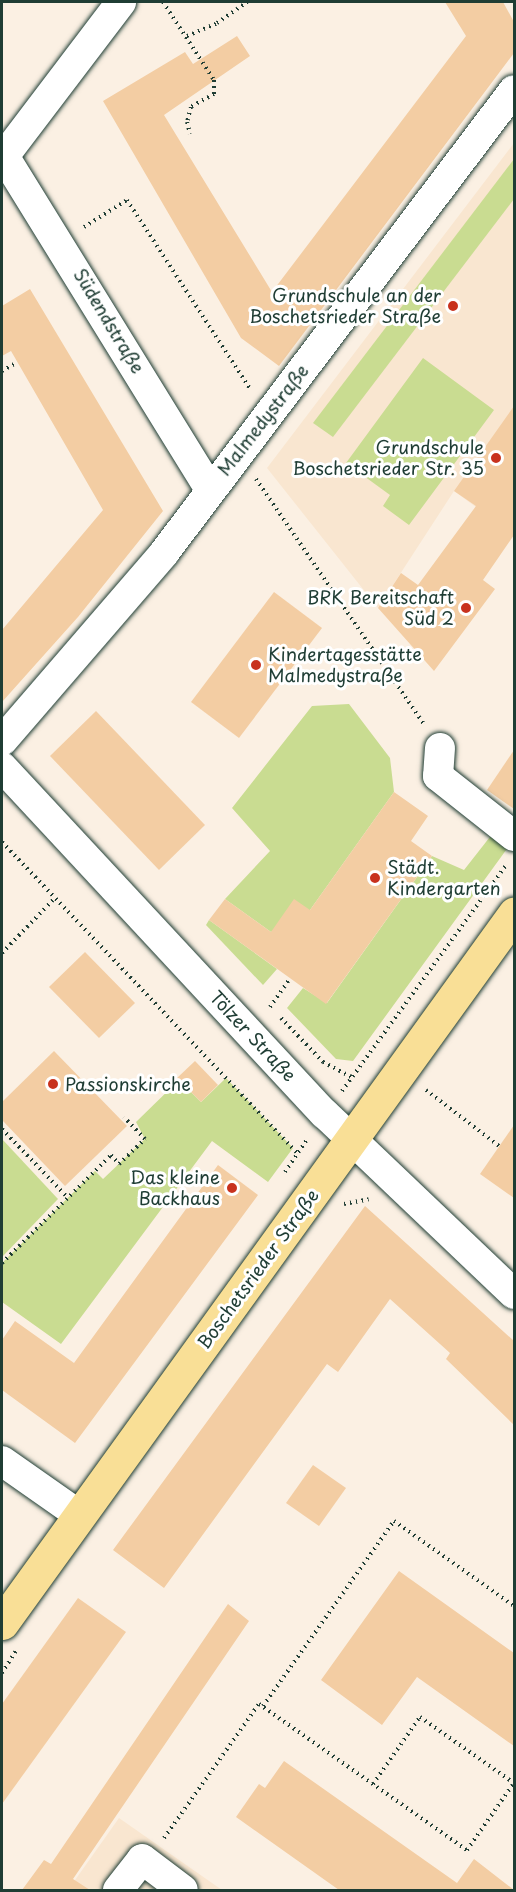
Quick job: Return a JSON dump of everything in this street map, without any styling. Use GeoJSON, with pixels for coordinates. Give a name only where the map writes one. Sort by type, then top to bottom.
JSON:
{"type":"FeatureCollection","features":[{"type":"Feature","properties":{"kind":"main road","name":"Boschetsrieder Straße"},"geometry":{"type":"LineString","coordinates":[[2,1623],[382,1100],[514,914]]}},
{"type":"Feature","properties":{"kind":"street"},"geometry":{"type":"LineString","coordinates":[[3,158],[121,2]]}},
{"type":"Feature","properties":{"kind":"street","name":"Malmedystraße"},"geometry":{"type":"LineString","coordinates":[[2,741],[103,628],[239,454],[514,90]]}},
{"type":"Feature","properties":{"kind":"street","name":"Südendstraße"},"geometry":{"type":"LineString","coordinates":[[3,158],[60,241],[210,489]]}},
{"type":"Feature","properties":{"kind":"street"},"geometry":{"type":"LineString","coordinates":[[440,748],[438,776],[514,836]]}},
{"type":"Feature","properties":{"kind":"street","name":"Tölzer Straße"},"geometry":{"type":"LineString","coordinates":[[2,767],[352,1140],[514,1294]]}},
{"type":"Feature","properties":{"kind":"street"},"geometry":{"type":"LineString","coordinates":[[2,1461],[79,1515]]}},
{"type":"Feature","properties":{"kind":"street"},"geometry":{"type":"LineString","coordinates":[[118,1890],[142,1859],[183,1890]]}},
{"type":"Feature","properties":{"kind":"path"},"geometry":{"type":"LineString","coordinates":[[163,2],[214,80],[214,94],[191,107],[187,122],[190,134]]}},
{"type":"Feature","properties":{"kind":"path"},"geometry":{"type":"LineString","coordinates":[[187,36],[217,23],[248,2]]}},
{"type":"Feature","properties":{"kind":"path"},"geometry":{"type":"LineString","coordinates":[[60,241],[127,201],[268,415]]}},
{"type":"Feature","properties":{"kind":"path"},"geometry":{"type":"LineString","coordinates":[[2,371],[14,364]]}},
{"type":"Feature","properties":{"kind":"path"},"geometry":{"type":"LineString","coordinates":[[239,454],[440,748]]}},
{"type":"Feature","properties":{"kind":"path"},"geometry":{"type":"LineString","coordinates":[[2,842],[53,900],[322,1181],[341,1205],[368,1199],[377,1204]]}},
{"type":"Feature","properties":{"kind":"path"},"geometry":{"type":"LineString","coordinates":[[2,953],[53,900]]}},
{"type":"Feature","properties":{"kind":"path"},"geometry":{"type":"LineString","coordinates":[[270,1007],[290,978]]}},
{"type":"Feature","properties":{"kind":"path"},"geometry":{"type":"LineString","coordinates":[[263,999],[323,1062],[382,1100]]}},
{"type":"Feature","properties":{"kind":"path"},"geometry":{"type":"LineString","coordinates":[[426,1090],[499,1146]]}},
{"type":"Feature","properties":{"kind":"path"},"geometry":{"type":"LineString","coordinates":[[2,1263],[66,1196],[111,1155],[119,1164],[145,1139],[124,1117]]}},
{"type":"Feature","properties":{"kind":"path"},"geometry":{"type":"LineString","coordinates":[[2,1129],[66,1196]]}},
{"type":"Feature","properties":{"kind":"path"},"geometry":{"type":"LineString","coordinates":[[263,1707],[394,1521],[514,1606]]}},
{"type":"Feature","properties":{"kind":"path"},"geometry":{"type":"LineString","coordinates":[[146,1863],[259,1704],[467,1850],[514,1783],[420,1717],[373,1784]]}},
{"type":"Feature","properties":{"kind":"shaded area","name":"Grundschule an der Boschetsrieder Straße"},"geometry":{"type":"Polygon","coordinates":[[[514,143],[514,535],[454,491],[378,608],[267,468],[514,143]]]}},
{"type":"Feature","properties":{"kind":"shaded area"},"geometry":{"type":"Polygon","coordinates":[[[119,1818],[222,1890],[68,1890],[119,1818]]]}},
{"type":"Feature","properties":{"kind":"green space"},"geometry":{"type":"Polygon","coordinates":[[[514,159],[514,199],[333,437],[313,423],[514,159]]]}},
{"type":"Feature","properties":{"kind":"green space"},"geometry":{"type":"Polygon","coordinates":[[[423,358],[494,410],[409,525],[383,506],[390,495],[346,463],[423,358]]]}},
{"type":"Feature","properties":{"kind":"green space"},"geometry":{"type":"Polygon","coordinates":[[[349,704],[390,758],[394,792],[310,910],[271,932],[225,899],[270,851],[232,808],[312,706],[349,704]]]}},
{"type":"Feature","properties":{"kind":"green space"},"geometry":{"type":"Polygon","coordinates":[[[493,833],[509,846],[353,1061],[336,1059],[287,1008],[303,988],[327,1003],[432,856],[464,870],[493,833]]]}},
{"type":"Feature","properties":{"kind":"green space"},"geometry":{"type":"Polygon","coordinates":[[[209,920],[277,969],[263,985],[206,925],[209,920]]]}},
{"type":"Feature","properties":{"kind":"green space"},"geometry":{"type":"Polygon","coordinates":[[[226,1078],[293,1148],[268,1182],[212,1141],[61,1344],[2,1302],[2,1263],[95,1171],[103,1179],[145,1139],[136,1122],[179,1080],[201,1102],[226,1078]]]}},
{"type":"Feature","properties":{"kind":"green space"},"geometry":{"type":"Polygon","coordinates":[[[2,1139],[58,1199],[2,1257],[2,1139]]]}},
{"type":"Feature","properties":{"kind":"building"},"geometry":{"type":"Polygon","coordinates":[[[445,2],[503,2],[514,22],[514,53],[279,366],[241,338],[103,101],[185,52],[193,64],[237,36],[250,56],[164,115],[272,292],[466,36],[445,2]]]}},
{"type":"Feature","properties":{"kind":"building"},"geometry":{"type":"Polygon","coordinates":[[[30,289],[163,511],[78,617],[2,702],[2,630],[103,510],[11,351],[2,356],[2,306],[30,289]]]}},
{"type":"Feature","properties":{"kind":"building"},"geometry":{"type":"Polygon","coordinates":[[[514,406],[514,535],[483,580],[495,589],[434,671],[378,608],[401,573],[418,585],[476,506],[454,491],[514,406]]]}},
{"type":"Feature","properties":{"kind":"building","name":"Kindertagesstätte Malmedystraße"},"geometry":{"type":"Polygon","coordinates":[[[274,592],[322,628],[239,738],[191,702],[274,592]]]}},
{"type":"Feature","properties":{"kind":"building"},"geometry":{"type":"Polygon","coordinates":[[[96,711],[205,825],[159,870],[50,756],[96,711]]]}},
{"type":"Feature","properties":{"kind":"building"},"geometry":{"type":"Polygon","coordinates":[[[514,750],[514,809],[487,790],[514,750]]]}},
{"type":"Feature","properties":{"kind":"building","name":"Städt. Kindergarten"},"geometry":{"type":"Polygon","coordinates":[[[394,792],[428,816],[411,841],[432,856],[326,1004],[209,920],[225,899],[271,932],[294,899],[310,910],[394,792]]]}},
{"type":"Feature","properties":{"kind":"building"},"geometry":{"type":"Polygon","coordinates":[[[85,952],[135,1003],[99,1038],[49,987],[85,952]]]}},
{"type":"Feature","properties":{"kind":"building","name":"Passionskirche"},"geometry":{"type":"Polygon","coordinates":[[[54,1051],[127,1126],[65,1186],[2,1120],[2,1102],[54,1051]]]}},
{"type":"Feature","properties":{"kind":"building"},"geometry":{"type":"Polygon","coordinates":[[[195,1061],[218,1085],[201,1102],[177,1078],[195,1061]]]}},
{"type":"Feature","properties":{"kind":"building"},"geometry":{"type":"Polygon","coordinates":[[[514,1125],[514,1198],[480,1174],[514,1125]]]}},
{"type":"Feature","properties":{"kind":"building"},"geometry":{"type":"Polygon","coordinates":[[[218,1165],[258,1195],[75,1443],[2,1390],[2,1340],[15,1321],[74,1363],[218,1165]]]}},
{"type":"Feature","properties":{"kind":"building"},"geometry":{"type":"Polygon","coordinates":[[[365,1206],[514,1341],[514,1425],[446,1359],[450,1353],[390,1299],[338,1372],[327,1364],[164,1588],[113,1550],[365,1206]]]}},
{"type":"Feature","properties":{"kind":"building"},"geometry":{"type":"Polygon","coordinates":[[[313,1465],[346,1488],[319,1526],[286,1503],[313,1465]]]}},
{"type":"Feature","properties":{"kind":"building"},"geometry":{"type":"Polygon","coordinates":[[[399,1571],[514,1653],[514,1746],[417,1677],[382,1725],[321,1680],[399,1571]]]}},
{"type":"Feature","properties":{"kind":"building"},"geometry":{"type":"Polygon","coordinates":[[[78,1598],[126,1632],[2,1804],[2,1704],[78,1598]]]}},
{"type":"Feature","properties":{"kind":"building"},"geometry":{"type":"Polygon","coordinates":[[[228,1604],[249,1621],[73,1879],[90,1890],[22,1890],[44,1860],[51,1864],[228,1604]]]}},
{"type":"Feature","properties":{"kind":"building"},"geometry":{"type":"Polygon","coordinates":[[[284,1761],[457,1883],[474,1859],[514,1890],[339,1890],[236,1817],[259,1784],[265,1788],[284,1761]]]}},
{"type":"Feature","properties":{"kind":"place","name":"Grundschule an der Boschetsrieder Straße"},"geometry":{"type":"Point","coordinates":[453,306]}},
{"type":"Feature","properties":{"kind":"place","name":"Grundschule Boschetsrieder Str. 35"},"geometry":{"type":"Point","coordinates":[496,458]}},
{"type":"Feature","properties":{"kind":"place","name":"BRK Bereitschaft Süd 2"},"geometry":{"type":"Point","coordinates":[466,608]}},
{"type":"Feature","properties":{"kind":"place","name":"Kindertagesstätte Malmedystraße"},"geometry":{"type":"Point","coordinates":[256,665]}},
{"type":"Feature","properties":{"kind":"place","name":"Städt. Kindergarten"},"geometry":{"type":"Point","coordinates":[375,878]}},
{"type":"Feature","properties":{"kind":"place","name":"Passionskirche"},"geometry":{"type":"Point","coordinates":[53,1084]}},
{"type":"Feature","properties":{"kind":"place","name":"Das kleine Backhaus"},"geometry":{"type":"Point","coordinates":[232,1188]}}]}
